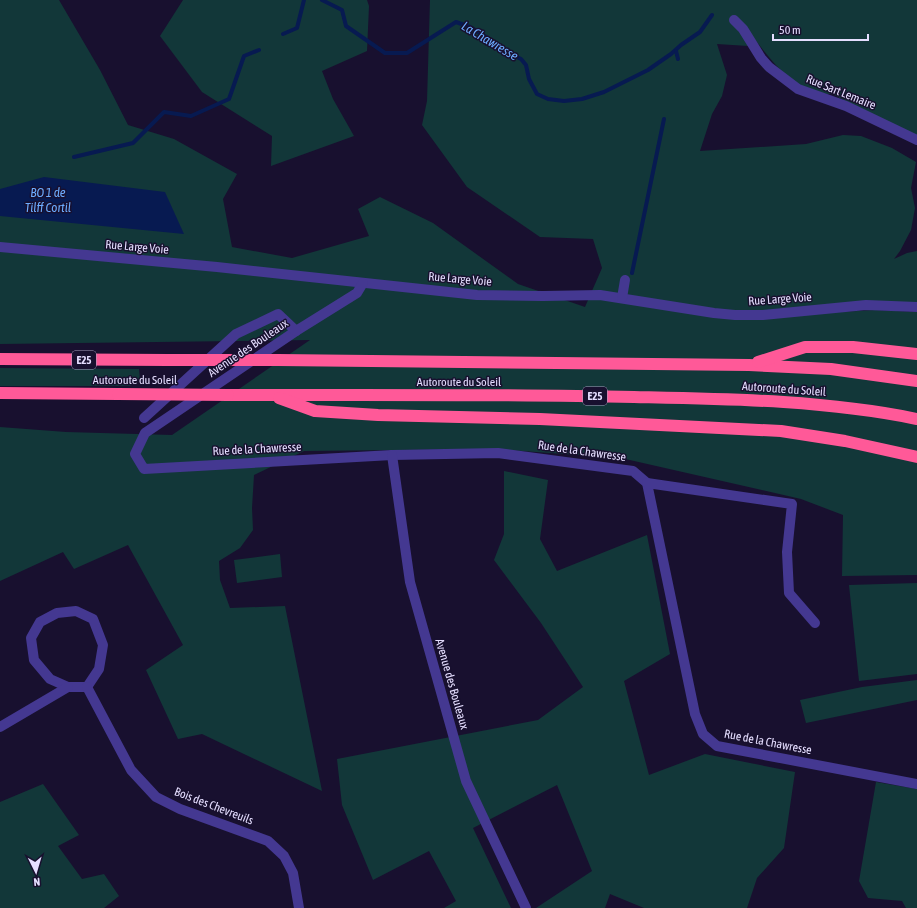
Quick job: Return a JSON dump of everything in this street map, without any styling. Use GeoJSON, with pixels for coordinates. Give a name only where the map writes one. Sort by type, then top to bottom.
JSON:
{"type":"FeatureCollection","features":[{"type":"Feature","properties":{"kind":"highway"},"geometry":{"type":"LineString","coordinates":[[749,365],[805,347],[853,347],[917,354]]}},
{"type":"Feature","properties":{"kind":"highway","name":"Autoroute du Soleil"},"geometry":{"type":"LineString","coordinates":[[0,359],[278,360],[749,365],[831,369],[898,377],[917,381]]}},
{"type":"Feature","properties":{"kind":"highway","name":"Autoroute du Soleil"},"geometry":{"type":"LineString","coordinates":[[0,393],[586,396],[733,399],[812,403],[884,412],[917,419]]}},
{"type":"Feature","properties":{"kind":"highway"},"geometry":{"type":"LineString","coordinates":[[271,395],[315,411],[378,415],[548,419],[781,431],[845,441],[917,456]]}},
{"type":"Feature","properties":{"kind":"street","name":"Rue Sart Lemaire"},"geometry":{"type":"LineString","coordinates":[[734,20],[743,29],[769,68],[798,89],[846,106],[917,140]]}},
{"type":"Feature","properties":{"kind":"street","name":"Rue Large Voie"},"geometry":{"type":"LineString","coordinates":[[0,247],[217,267],[477,295],[600,295],[735,315],[763,315],[866,305],[917,307]]}},
{"type":"Feature","properties":{"kind":"street"},"geometry":{"type":"LineString","coordinates":[[622,298],[625,280]]}},
{"type":"Feature","properties":{"kind":"street","name":"Avenue des Bouleaux"},"geometry":{"type":"LineString","coordinates":[[145,433],[296,331],[357,293],[363,283]]}},
{"type":"Feature","properties":{"kind":"street"},"geometry":{"type":"LineString","coordinates":[[144,418],[236,334],[278,314],[296,331]]}},
{"type":"Feature","properties":{"kind":"street","name":"Rue de la Chawresse"},"geometry":{"type":"LineString","coordinates":[[145,433],[135,454],[144,469],[392,454],[498,453],[633,471],[647,483],[695,714],[703,734],[717,746],[917,784]]}},
{"type":"Feature","properties":{"kind":"street","name":"Avenue des Bouleaux"},"geometry":{"type":"LineString","coordinates":[[392,454],[410,582],[466,781],[526,908]]}},
{"type":"Feature","properties":{"kind":"street"},"geometry":{"type":"LineString","coordinates":[[647,483],[792,504],[787,552],[789,593],[815,623]]}},
{"type":"Feature","properties":{"kind":"street"},"geometry":{"type":"LineString","coordinates":[[76,611],[92,619],[104,645],[99,669],[87,687],[68,687],[50,679],[34,660],[32,638],[40,622],[57,613],[76,611]]}},
{"type":"Feature","properties":{"kind":"street"},"geometry":{"type":"LineString","coordinates":[[0,727],[68,687]]}},
{"type":"Feature","properties":{"kind":"street","name":"Bois des Chevreuils"},"geometry":{"type":"LineString","coordinates":[[87,687],[131,770],[156,797],[180,809],[268,841],[284,856],[293,873],[299,908]]}},
{"type":"Feature","properties":{"kind":"green space"},"geometry":{"type":"Polygon","coordinates":[[[0,0],[59,0],[100,70],[128,125],[174,139],[237,174],[223,199],[232,247],[292,258],[369,236],[358,209],[380,197],[433,223],[518,284],[585,307],[602,268],[593,239],[540,237],[467,187],[422,125],[427,101],[430,0],[917,0],[917,137],[832,94],[818,93],[798,84],[782,71],[756,41],[748,46],[717,44],[727,75],[722,96],[712,114],[700,151],[806,144],[843,135],[861,136],[892,148],[916,162],[911,188],[915,208],[911,230],[894,259],[907,253],[917,251],[917,304],[777,309],[765,319],[822,313],[875,310],[917,312],[917,575],[842,576],[843,515],[801,499],[621,458],[492,449],[304,451],[254,475],[252,508],[253,530],[240,548],[219,561],[220,580],[230,608],[285,606],[322,791],[202,734],[178,739],[146,670],[183,645],[128,545],[74,569],[63,552],[0,581],[0,427],[66,432],[172,435],[310,340],[0,344],[0,0]]]}},
{"type":"Feature","properties":{"kind":"green space"},"geometry":{"type":"Polygon","coordinates":[[[183,0],[367,0],[369,6],[367,51],[322,71],[333,99],[354,136],[271,166],[272,136],[202,92],[160,36],[183,0]]]}},
{"type":"Feature","properties":{"kind":"green space"},"geometry":{"type":"Polygon","coordinates":[[[0,368],[139,369],[140,380],[130,386],[0,386],[0,368]]]}},
{"type":"Feature","properties":{"kind":"green space"},"geometry":{"type":"Polygon","coordinates":[[[504,471],[548,480],[540,539],[557,571],[647,535],[670,654],[624,681],[649,775],[705,754],[795,772],[784,848],[757,878],[747,908],[644,908],[610,894],[605,908],[536,908],[592,871],[557,785],[473,828],[511,908],[444,908],[456,901],[429,851],[373,880],[342,805],[337,759],[538,720],[583,687],[541,623],[494,560],[504,534],[504,471]]]}},
{"type":"Feature","properties":{"kind":"green space"},"geometry":{"type":"Polygon","coordinates":[[[280,554],[282,577],[237,583],[234,560],[280,554]]]}},
{"type":"Feature","properties":{"kind":"green space"},"geometry":{"type":"Polygon","coordinates":[[[917,583],[917,674],[859,681],[849,585],[917,583]]]}},
{"type":"Feature","properties":{"kind":"green space"},"geometry":{"type":"Polygon","coordinates":[[[917,680],[917,700],[806,723],[800,700],[862,687],[917,680]]]}},
{"type":"Feature","properties":{"kind":"green space"},"geometry":{"type":"Polygon","coordinates":[[[876,782],[917,789],[917,908],[906,908],[902,901],[868,898],[859,881],[876,782]]]}},
{"type":"Feature","properties":{"kind":"green space"},"geometry":{"type":"Polygon","coordinates":[[[43,784],[79,835],[58,846],[82,879],[104,874],[119,896],[104,908],[0,908],[0,802],[43,784]]]}},
{"type":"Feature","properties":{"kind":"water","name":"BO 1 de Tilff Cortil"},"geometry":{"type":"Polygon","coordinates":[[[44,177],[165,192],[184,234],[0,216],[0,189],[44,177]]]}},
{"type":"Feature","properties":{"kind":"waterway","name":"La Chawresse"},"geometry":{"type":"LineString","coordinates":[[283,34],[297,28],[304,0]]}},
{"type":"Feature","properties":{"kind":"waterway","name":"La Chawresse"},"geometry":{"type":"LineString","coordinates":[[322,0],[342,10],[346,26],[385,53],[407,53],[456,22],[470,27],[486,37],[498,48],[521,59],[526,65],[529,79],[537,94],[548,99],[564,101],[582,99],[604,92],[648,70],[700,32],[712,15]]}},
{"type":"Feature","properties":{"kind":"waterway","name":"La Chawresse"},"geometry":{"type":"LineString","coordinates":[[74,157],[133,143],[164,112],[191,116],[229,99],[244,56],[259,50]]}},
{"type":"Feature","properties":{"kind":"waterway"},"geometry":{"type":"LineString","coordinates":[[676,51],[678,59]]}},
{"type":"Feature","properties":{"kind":"waterway"},"geometry":{"type":"LineString","coordinates":[[632,273],[664,119]]}}]}
